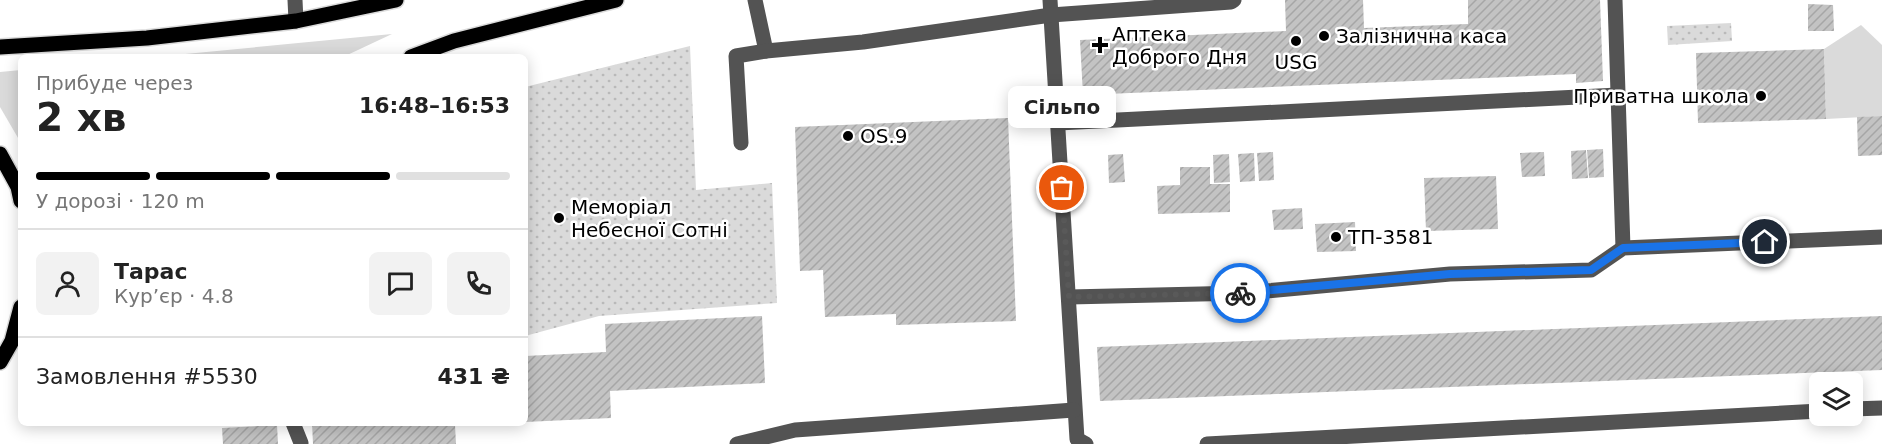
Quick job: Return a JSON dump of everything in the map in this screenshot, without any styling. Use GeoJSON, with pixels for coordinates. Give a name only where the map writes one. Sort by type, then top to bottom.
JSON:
{"type":"FeatureCollection","features":[{"type":"Feature","properties":{"kind":"main road"},"geometry":{"type":"LineString","coordinates":[[0,47],[147,38],[296,21],[396,0]]}},
{"type":"Feature","properties":{"kind":"main road"},"geometry":{"type":"LineString","coordinates":[[419,54],[454,41],[616,0]]}},
{"type":"Feature","properties":{"kind":"main road"},"geometry":{"type":"LineString","coordinates":[[0,154],[18,187]]}},
{"type":"Feature","properties":{"kind":"main road"},"geometry":{"type":"LineString","coordinates":[[0,362],[17,335]]}},
{"type":"Feature","properties":{"kind":"lane"},"geometry":{"type":"LineString","coordinates":[[295,0],[296,21]]}},
{"type":"Feature","properties":{"kind":"lane"},"geometry":{"type":"LineString","coordinates":[[755,0],[766,51]]}},
{"type":"Feature","properties":{"kind":"lane"},"geometry":{"type":"LineString","coordinates":[[741,143],[736,56],[863,42],[1050,8],[1231,2],[1234,0]]}},
{"type":"Feature","properties":{"kind":"lane"},"geometry":{"type":"LineString","coordinates":[[1615,0],[1623,248]]}},
{"type":"Feature","properties":{"kind":"lane"},"geometry":{"type":"LineString","coordinates":[[1050,8],[1074,410],[1077,439],[1086,444]]}},
{"type":"Feature","properties":{"kind":"lane"},"geometry":{"type":"LineString","coordinates":[[1058,123],[1618,94]]}},
{"type":"Feature","properties":{"kind":"lane"},"geometry":{"type":"LineString","coordinates":[[1069,297],[1244,292],[1450,274],[1591,270],[1623,248],[1882,237]]}},
{"type":"Feature","properties":{"kind":"lane"},"geometry":{"type":"LineString","coordinates":[[1863,409],[1882,408]]}},
{"type":"Feature","properties":{"kind":"lane"},"geometry":{"type":"LineString","coordinates":[[737,444],[795,430],[1074,410]]}},
{"type":"Feature","properties":{"kind":"lane"},"geometry":{"type":"LineString","coordinates":[[1207,444],[1809,412]]}},
{"type":"Feature","properties":{"kind":"lane"},"geometry":{"type":"LineString","coordinates":[[293,426],[301,443]]}},
{"type":"Feature","properties":{"kind":"shaded area"},"geometry":{"type":"Polygon","coordinates":[[[1731,23],[1732,41],[1668,45],[1667,26],[1731,23]]]}},
{"type":"Feature","properties":{"kind":"shaded area"},"geometry":{"type":"Polygon","coordinates":[[[1861,25],[1882,45],[1882,116],[1826,119],[1824,49],[1861,25]]]}},
{"type":"Feature","properties":{"kind":"shaded area"},"geometry":{"type":"Polygon","coordinates":[[[392,34],[349,54],[185,54],[392,34]]]}},
{"type":"Feature","properties":{"kind":"shaded area"},"geometry":{"type":"Polygon","coordinates":[[[690,46],[696,190],[772,183],[777,303],[599,316],[528,335],[528,86],[690,46]]]}},
{"type":"Feature","properties":{"kind":"shaded area"},"geometry":{"type":"Polygon","coordinates":[[[18,70],[18,138],[0,107],[0,72],[18,70]]]}},
{"type":"Feature","properties":{"kind":"building"},"geometry":{"type":"Polygon","coordinates":[[[1285,0],[1363,0],[1364,28],[1468,24],[1468,0],[1600,0],[1603,81],[1576,83],[1576,74],[1083,95],[1080,40],[1286,31],[1285,0]]]}},
{"type":"Feature","properties":{"kind":"building"},"geometry":{"type":"Polygon","coordinates":[[[1808,4],[1833,5],[1834,31],[1808,31],[1808,4]]]}},
{"type":"Feature","properties":{"kind":"building","name":"Приватна школа"},"geometry":{"type":"Polygon","coordinates":[[[1824,49],[1826,119],[1698,123],[1696,53],[1824,49]]]}},
{"type":"Feature","properties":{"kind":"building"},"geometry":{"type":"Polygon","coordinates":[[[1882,116],[1882,155],[1858,156],[1857,117],[1882,116]]]}},
{"type":"Feature","properties":{"kind":"building"},"geometry":{"type":"Polygon","coordinates":[[[1008,118],[1016,321],[896,325],[896,314],[825,317],[823,270],[800,271],[795,127],[1008,118]]]}},
{"type":"Feature","properties":{"kind":"building"},"geometry":{"type":"Polygon","coordinates":[[[1603,149],[1604,177],[1589,178],[1587,150],[1603,149]]]}},
{"type":"Feature","properties":{"kind":"building"},"geometry":{"type":"Polygon","coordinates":[[[1586,150],[1588,178],[1572,179],[1571,151],[1586,150]]]}},
{"type":"Feature","properties":{"kind":"building"},"geometry":{"type":"Polygon","coordinates":[[[1273,152],[1274,180],[1259,181],[1257,153],[1273,152]]]}},
{"type":"Feature","properties":{"kind":"building"},"geometry":{"type":"Polygon","coordinates":[[[1544,152],[1545,176],[1522,177],[1520,153],[1544,152]]]}},
{"type":"Feature","properties":{"kind":"building"},"geometry":{"type":"Polygon","coordinates":[[[1254,153],[1255,181],[1240,182],[1238,154],[1254,153]]]}},
{"type":"Feature","properties":{"kind":"building"},"geometry":{"type":"Polygon","coordinates":[[[1123,154],[1125,182],[1109,183],[1108,155],[1123,154]]]}},
{"type":"Feature","properties":{"kind":"building"},"geometry":{"type":"Polygon","coordinates":[[[1229,154],[1230,182],[1214,183],[1213,155],[1229,154]]]}},
{"type":"Feature","properties":{"kind":"building"},"geometry":{"type":"Polygon","coordinates":[[[1180,167],[1210,167],[1210,184],[1230,184],[1230,212],[1158,214],[1157,186],[1180,185],[1180,167]]]}},
{"type":"Feature","properties":{"kind":"building"},"geometry":{"type":"Polygon","coordinates":[[[1496,176],[1498,229],[1426,231],[1424,178],[1496,176]]]}},
{"type":"Feature","properties":{"kind":"building"},"geometry":{"type":"Polygon","coordinates":[[[1302,208],[1303,229],[1274,230],[1272,210],[1302,208]]]}},
{"type":"Feature","properties":{"kind":"building","name":"ТП-3581"},"geometry":{"type":"Polygon","coordinates":[[[1355,222],[1356,251],[1317,252],[1315,224],[1355,222]]]}},
{"type":"Feature","properties":{"kind":"building"},"geometry":{"type":"Polygon","coordinates":[[[762,316],[765,383],[610,391],[611,418],[528,422],[528,356],[606,352],[605,324],[762,316]]]}},
{"type":"Feature","properties":{"kind":"building"},"geometry":{"type":"Polygon","coordinates":[[[1882,316],[1882,370],[1100,401],[1097,347],[1882,316]]]}},
{"type":"Feature","properties":{"kind":"building"},"geometry":{"type":"Polygon","coordinates":[[[277,426],[278,444],[223,444],[222,428],[277,426]]]}},
{"type":"Feature","properties":{"kind":"building"},"geometry":{"type":"Polygon","coordinates":[[[312,426],[455,426],[456,444],[313,444],[312,426]]]}},
{"type":"Feature","properties":{"kind":"way so far"},"geometry":{"type":"LineString","coordinates":[[1062,188],[1069,297],[1240,293]]}},
{"type":"Feature","properties":{"kind":"place","name":"Залізнична каса"},"geometry":{"type":"Point","coordinates":[1324,36]}},
{"type":"Feature","properties":{"kind":"place","name":"USG"},"geometry":{"type":"Point","coordinates":[1296,41]}},
{"type":"Feature","properties":{"kind":"place","name":"Аптека Доброго Дня"},"geometry":{"type":"Point","coordinates":[1100,45]}},
{"type":"Feature","properties":{"kind":"place","name":"Приватна школа"},"geometry":{"type":"Point","coordinates":[1761,96]}},
{"type":"Feature","properties":{"kind":"place","name":"OS.9"},"geometry":{"type":"Point","coordinates":[848,136]}},
{"type":"Feature","properties":{"kind":"place","name":"Сільпо"},"geometry":{"type":"Point","coordinates":[1062,188]}},
{"type":"Feature","properties":{"kind":"place","name":"Меморіал Небесної Сотні"},"geometry":{"type":"Point","coordinates":[559,218]}},
{"type":"Feature","properties":{"kind":"place","name":"ТП-3581"},"geometry":{"type":"Point","coordinates":[1336,237]}},
{"type":"Feature","properties":{"kind":"route"},"geometry":{"type":"LineString","coordinates":[[1240,293],[1450,274],[1591,270],[1623,248],[1765,242]]}}]}
